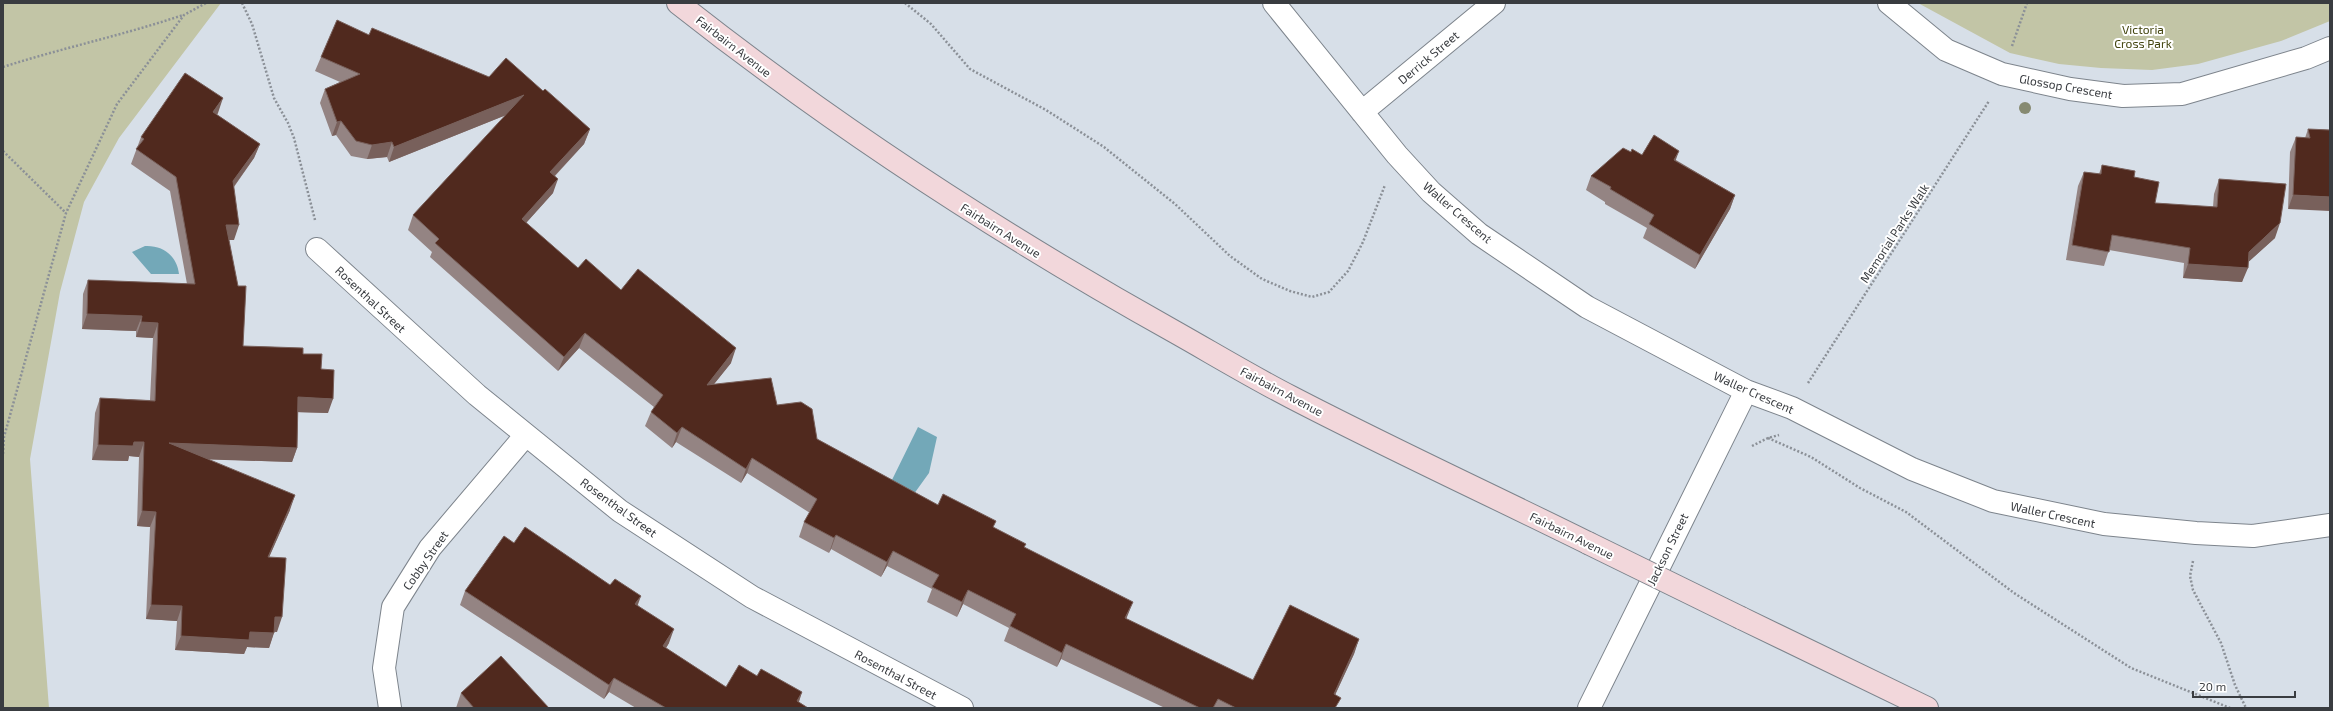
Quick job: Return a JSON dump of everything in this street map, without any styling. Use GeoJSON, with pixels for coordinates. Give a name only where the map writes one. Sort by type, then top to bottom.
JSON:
{"type":"FeatureCollection","features":[{"type":"Feature","properties":{"kind":"main road","name":"Fairbairn Avenue"},"geometry":{"type":"LineString","coordinates":[[678,3],[795,93],[933,188],[1048,260],[1290,397],[1927,708]]}},
{"type":"Feature","properties":{"kind":"street","name":"Waller Crescent"},"geometry":{"type":"LineString","coordinates":[[1274,3],[1397,155],[1431,192],[1479,234],[1587,307],[1746,391],[1792,408],[1912,469],[1993,501],[2104,524],[2196,533],[2253,536],[2330,525]]}},
{"type":"Feature","properties":{"kind":"street","name":"Derrick Street"},"geometry":{"type":"LineString","coordinates":[[1362,112],[1494,3]]}},
{"type":"Feature","properties":{"kind":"street","name":"Glossop Crescent"},"geometry":{"type":"LineString","coordinates":[[1889,3],[1946,50],[2002,74],[2070,89],[2123,96],[2182,94],[2306,58],[2330,48]]}},
{"type":"Feature","properties":{"kind":"street","name":"Rosenthal Street"},"geometry":{"type":"LineString","coordinates":[[317,249],[426,350],[525,436],[620,511],[752,597],[962,708]]}},
{"type":"Feature","properties":{"kind":"street","name":"Jackson Street"},"geometry":{"type":"LineString","coordinates":[[1589,708],[1746,391]]}},
{"type":"Feature","properties":{"kind":"street","name":"Cobby Street"},"geometry":{"type":"LineString","coordinates":[[390,708],[384,668],[393,607],[430,548],[525,436]]}},
{"type":"Feature","properties":{"kind":"path"},"geometry":{"type":"LineString","coordinates":[[3,68],[40,55],[132,33],[184,15],[206,3]]}},
{"type":"Feature","properties":{"kind":"path"},"geometry":{"type":"LineString","coordinates":[[242,3],[252,24],[274,98],[288,123],[294,138],[314,216],[317,249]]}},
{"type":"Feature","properties":{"kind":"path"},"geometry":{"type":"LineString","coordinates":[[905,3],[931,24],[970,69],[1046,110],[1104,148],[1174,204],[1230,256],[1262,279],[1290,292],[1312,297],[1329,292],[1348,271],[1363,242],[1397,155]]}},
{"type":"Feature","properties":{"kind":"path"},"geometry":{"type":"LineString","coordinates":[[2010,53],[2027,3]]}},
{"type":"Feature","properties":{"kind":"path"},"geometry":{"type":"LineString","coordinates":[[3,454],[4,437],[66,213],[117,104],[184,15]]}},
{"type":"Feature","properties":{"kind":"path","name":"Memorial Parks Walk"},"geometry":{"type":"LineString","coordinates":[[1805,389],[1993,94]]}},
{"type":"Feature","properties":{"kind":"path"},"geometry":{"type":"LineString","coordinates":[[3,151],[66,213]]}},
{"type":"Feature","properties":{"kind":"path"},"geometry":{"type":"LineString","coordinates":[[1747,450],[1768,438],[1781,435]]}},
{"type":"Feature","properties":{"kind":"path"},"geometry":{"type":"LineString","coordinates":[[1768,438],[1811,457],[1860,488],[1906,512],[2014,592],[2131,668],[2230,708]]}},
{"type":"Feature","properties":{"kind":"path"},"geometry":{"type":"LineString","coordinates":[[2194,557],[2190,576],[2194,590],[2221,643],[2235,685],[2246,708]]}},
{"type":"Feature","properties":{"kind":"green space"},"geometry":{"type":"Polygon","coordinates":[[[3,3],[221,3],[119,138],[84,202],[60,292],[30,459],[49,708],[3,708],[3,3]]]}},
{"type":"Feature","properties":{"kind":"green space","name":"Victoria Cross Park"},"geometry":{"type":"Polygon","coordinates":[[[1918,3],[2330,3],[2330,21],[2281,41],[2198,64],[2152,70],[2101,68],[2059,64],[2010,53],[1918,3]]]}},
{"type":"Feature","properties":{"kind":"water"},"geometry":{"type":"Polygon","coordinates":[[[145,246],[158,247],[168,253],[175,262],[179,274],[151,274],[132,252],[145,246]]]}},
{"type":"Feature","properties":{"kind":"water"},"geometry":{"type":"Polygon","coordinates":[[[918,427],[937,437],[929,473],[911,498],[889,486],[918,427]]]}},
{"type":"Feature","properties":{"kind":"building"},"geometry":{"type":"Polygon","coordinates":[[[337,20],[369,35],[372,28],[489,77],[506,58],[543,91],[545,89],[590,129],[550,172],[558,179],[522,219],[578,268],[586,259],[621,290],[638,269],[736,348],[707,385],[771,378],[777,405],[801,402],[812,409],[817,439],[938,505],[943,494],[996,521],[993,527],[1026,544],[1024,547],[1133,602],[1125,618],[1253,680],[1290,605],[1359,639],[1334,694],[1341,698],[1335,708],[1236,708],[1218,699],[1213,708],[1200,708],[1066,644],[1062,653],[1010,626],[1016,614],[968,590],[962,602],[932,587],[939,575],[893,551],[887,562],[836,535],[834,538],[804,522],[817,499],[752,458],[746,469],[682,427],[677,433],[651,412],[663,395],[585,333],[564,357],[435,243],[439,239],[413,215],[524,95],[394,147],[392,142],[372,145],[356,141],[341,121],[337,122],[325,89],[360,74],[321,57],[337,20]]]}},
{"type":"Feature","properties":{"kind":"building"},"geometry":{"type":"Polygon","coordinates":[[[185,73],[223,98],[213,112],[260,144],[233,181],[239,225],[226,225],[238,286],[246,286],[243,346],[303,348],[303,354],[322,354],[321,369],[334,370],[333,399],[298,397],[297,448],[169,443],[295,495],[268,557],[286,558],[282,617],[275,617],[274,633],[250,632],[249,640],[181,636],[182,606],[151,605],[156,512],[142,511],[144,442],[134,442],[133,446],[98,445],[100,398],[155,401],[158,323],[141,322],[142,316],[87,314],[88,280],[195,284],[176,177],[136,149],[144,139],[141,137],[185,73]]]}},
{"type":"Feature","properties":{"kind":"building"},"geometry":{"type":"Polygon","coordinates":[[[2308,129],[2330,130],[2330,197],[2293,195],[2296,137],[2310,138],[2308,129]]]}},
{"type":"Feature","properties":{"kind":"building"},"geometry":{"type":"Polygon","coordinates":[[[1654,135],[1679,151],[1674,160],[1735,195],[1700,255],[1649,224],[1654,215],[1591,176],[1623,148],[1631,152],[1632,149],[1642,155],[1654,135]]]}},
{"type":"Feature","properties":{"kind":"building"},"geometry":{"type":"Polygon","coordinates":[[[2102,165],[2135,171],[2134,177],[2159,182],[2155,203],[2217,207],[2219,179],[2286,184],[2280,223],[2249,252],[2248,268],[2188,264],[2190,248],[2112,235],[2109,252],[2072,245],[2084,172],[2101,174],[2102,165]]]}},
{"type":"Feature","properties":{"kind":"building"},"geometry":{"type":"Polygon","coordinates":[[[525,527],[610,585],[615,579],[641,596],[635,604],[674,629],[663,646],[726,687],[739,665],[757,676],[761,669],[802,692],[797,701],[808,708],[666,708],[614,678],[609,685],[465,591],[504,536],[514,543],[525,527]]]}},
{"type":"Feature","properties":{"kind":"building"},"geometry":{"type":"Polygon","coordinates":[[[501,656],[549,708],[474,708],[461,693],[501,656]]]}}]}
